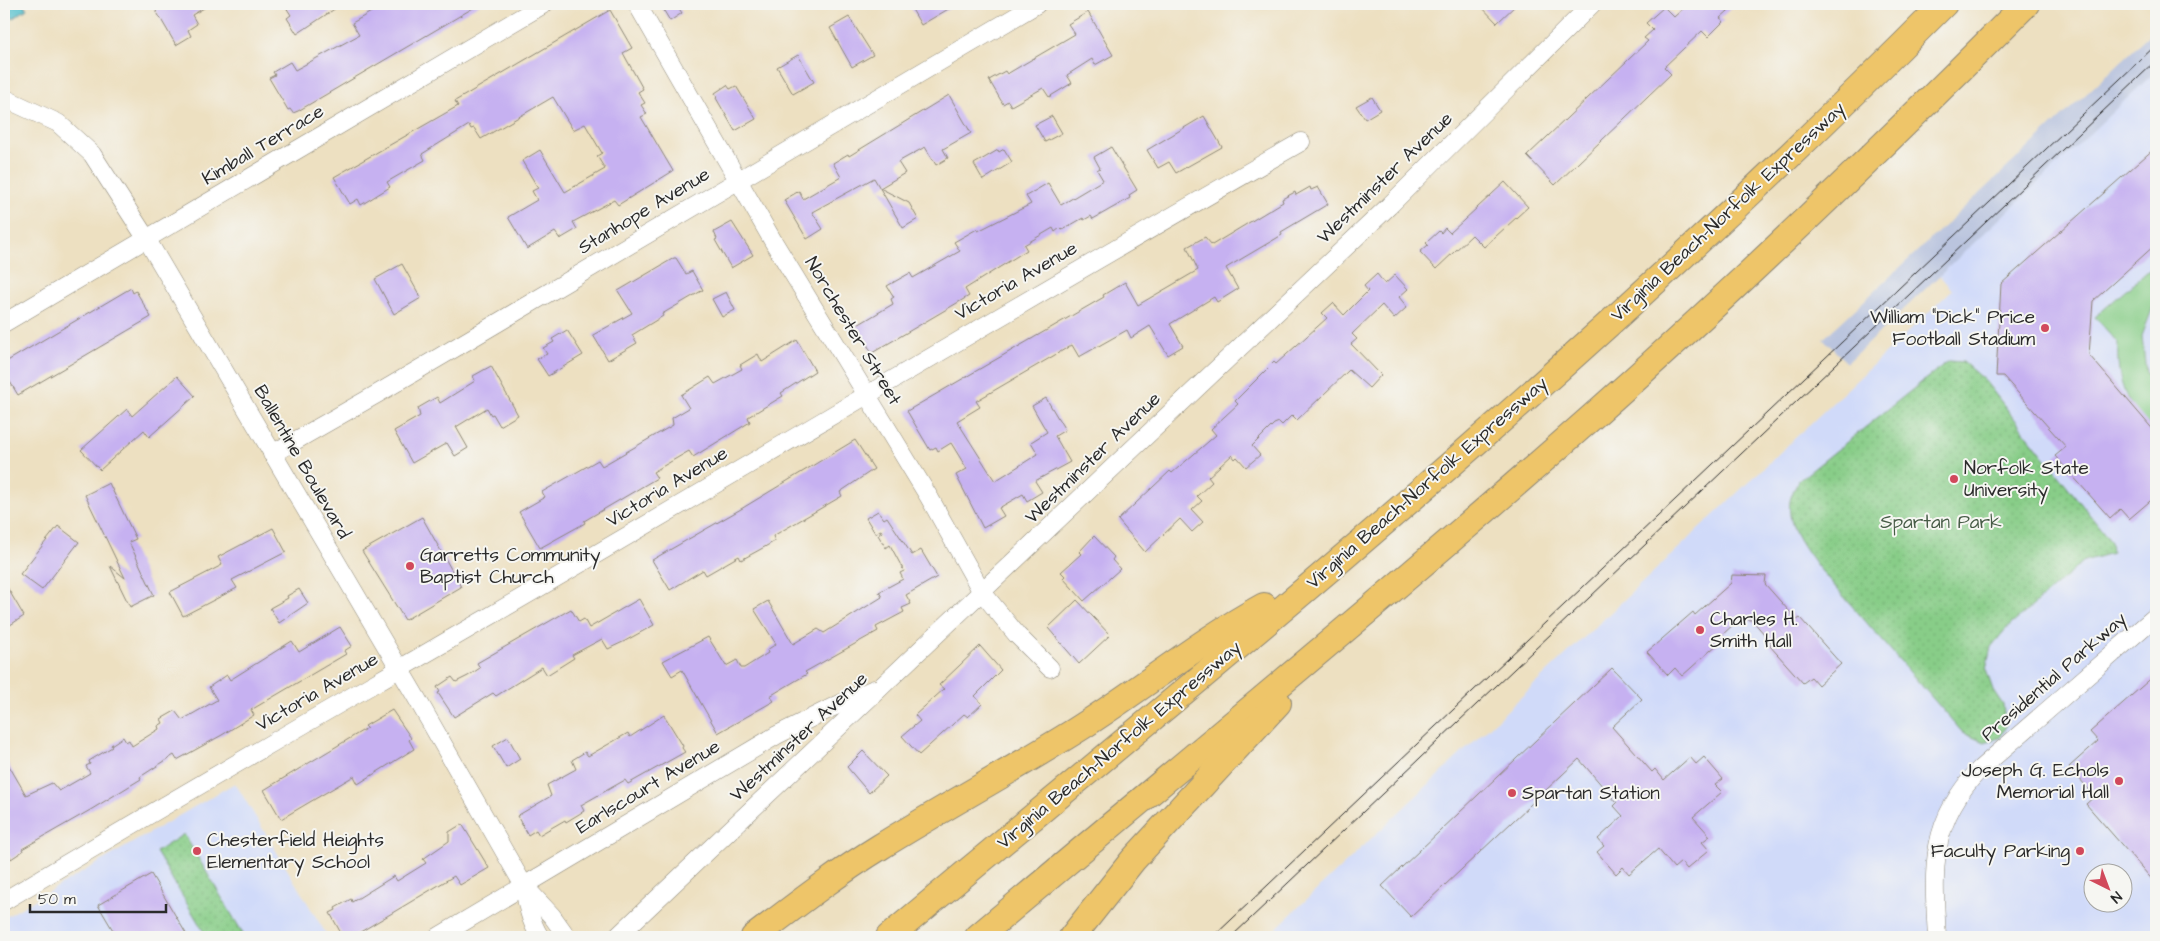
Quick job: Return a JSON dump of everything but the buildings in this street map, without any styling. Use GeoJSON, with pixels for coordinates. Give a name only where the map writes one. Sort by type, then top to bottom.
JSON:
{"type":"FeatureCollection","features":[{"type":"Feature","properties":{"kind":"highway","name":"Virginia Beach-Norfolk Expressway"},"geometry":{"type":"LineString","coordinates":[[889,937],[1322,575],[1488,432],[1738,206],[1944,4]]}},
{"type":"Feature","properties":{"kind":"highway"},"geometry":{"type":"LineString","coordinates":[[978,937],[1564,442],[1715,306],[1887,142],[2026,4]]}},
{"type":"Feature","properties":{"kind":"highway"},"geometry":{"type":"LineString","coordinates":[[754,937],[808,895],[880,847],[1027,761],[1102,714],[1249,614],[1322,575]]}},
{"type":"Feature","properties":{"kind":"highway"},"geometry":{"type":"LineString","coordinates":[[1072,937],[1133,860],[1353,622]]}},
{"type":"Feature","properties":{"kind":"street","name":"Kimball Terrace"},"geometry":{"type":"LineString","coordinates":[[4,323],[544,4]]}},
{"type":"Feature","properties":{"kind":"street","name":"Norchester Street"},"geometry":{"type":"LineString","coordinates":[[637,4],[773,241],[928,497],[982,592],[1017,635],[1050,668]]}},
{"type":"Feature","properties":{"kind":"street","name":"Stanhope Avenue"},"geometry":{"type":"LineString","coordinates":[[272,454],[395,384],[738,179],[1037,4]]}},
{"type":"Feature","properties":{"kind":"street","name":"Westminster Avenue"},"geometry":{"type":"LineString","coordinates":[[618,937],[1389,206],[1592,4]]}},
{"type":"Feature","properties":{"kind":"street","name":"Ballentine Boulevard"},"geometry":{"type":"LineString","coordinates":[[4,98],[58,123],[92,154],[146,238],[524,886],[552,916],[567,937]]}},
{"type":"Feature","properties":{"kind":"street","name":"Victoria Avenue"},"geometry":{"type":"LineString","coordinates":[[4,901],[866,393],[1301,142]]}},
{"type":"Feature","properties":{"kind":"street","name":"Presidential Parkway"},"geometry":{"type":"LineString","coordinates":[[1936,937],[1936,861],[1941,828],[1951,806],[1964,786],[1980,769],[2156,616]]}},
{"type":"Feature","properties":{"kind":"street","name":"Earlscourt Avenue"},"geometry":{"type":"LineString","coordinates":[[438,937],[777,735],[830,708],[886,684]]}},
{"type":"Feature","properties":{"kind":"street","name":"Ballentine Boulevard"},"geometry":{"type":"LineString","coordinates":[[524,886],[527,908],[540,937]]}},
{"type":"Feature","properties":{"kind":"shaded area"},"geometry":{"type":"Polygon","coordinates":[[[2156,29],[2156,71],[1847,363],[1823,339],[2156,29]]]}},
{"type":"Feature","properties":{"kind":"shaded area","name":"Norfolk State University"},"geometry":{"type":"Polygon","coordinates":[[[2156,70],[2156,937],[1267,937],[1952,290],[1939,275],[2156,70]]]}},
{"type":"Feature","properties":{"kind":"shaded area","name":"Chesterfield Heights Elementary School"},"geometry":{"type":"Polygon","coordinates":[[[235,783],[328,937],[4,937],[4,918],[235,783]]]}},
{"type":"Feature","properties":{"kind":"green space"},"geometry":{"type":"Polygon","coordinates":[[[2156,264],[2156,299],[2142,336],[2146,373],[2156,391],[2156,430],[2145,422],[2130,403],[2121,381],[2118,343],[2095,317],[2156,264]]]}},
{"type":"Feature","properties":{"kind":"green space","name":"Spartan Park"},"geometry":{"type":"Polygon","coordinates":[[[1948,361],[1963,362],[1985,381],[2111,542],[2112,553],[2084,561],[2005,630],[1991,647],[1986,670],[1993,690],[2003,705],[2006,726],[2000,738],[1984,742],[1963,733],[1818,567],[1798,537],[1791,519],[1790,510],[1791,499],[1797,482],[1948,361]]]}},
{"type":"Feature","properties":{"kind":"green space"},"geometry":{"type":"Polygon","coordinates":[[[184,834],[245,937],[207,937],[156,852],[184,834]]]}},
{"type":"Feature","properties":{"kind":"water"},"geometry":{"type":"Polygon","coordinates":[[[4,4],[24,4],[27,9],[4,24],[4,4]]]}},
{"type":"Feature","properties":{"kind":"tram line"},"geometry":{"type":"LineString","coordinates":[[1213,937],[2156,45]]}},
{"type":"Feature","properties":{"kind":"tram line"},"geometry":{"type":"LineString","coordinates":[[1231,937],[2156,61]]}},
{"type":"Feature","properties":{"kind":"place","name":"William “Dick” Price Football Stadium"},"geometry":{"type":"Point","coordinates":[2045,328]}},
{"type":"Feature","properties":{"kind":"place","name":"Norfolk State University"},"geometry":{"type":"Point","coordinates":[1954,479]}},
{"type":"Feature","properties":{"kind":"place","name":"Garretts Community Baptist Church"},"geometry":{"type":"Point","coordinates":[410,566]}},
{"type":"Feature","properties":{"kind":"place","name":"Charles H. Smith Hall"},"geometry":{"type":"Point","coordinates":[1700,630]}},
{"type":"Feature","properties":{"kind":"place","name":"Joseph G. Echols Memorial Hall"},"geometry":{"type":"Point","coordinates":[2119,781]}},
{"type":"Feature","properties":{"kind":"place","name":"Spartan Station"},"geometry":{"type":"Point","coordinates":[1512,793]}},
{"type":"Feature","properties":{"kind":"place","name":"Chesterfield Heights Elementary School"},"geometry":{"type":"Point","coordinates":[197,851]}},
{"type":"Feature","properties":{"kind":"place","name":"Faculty Parking"},"geometry":{"type":"Point","coordinates":[2080,851]}}]}
